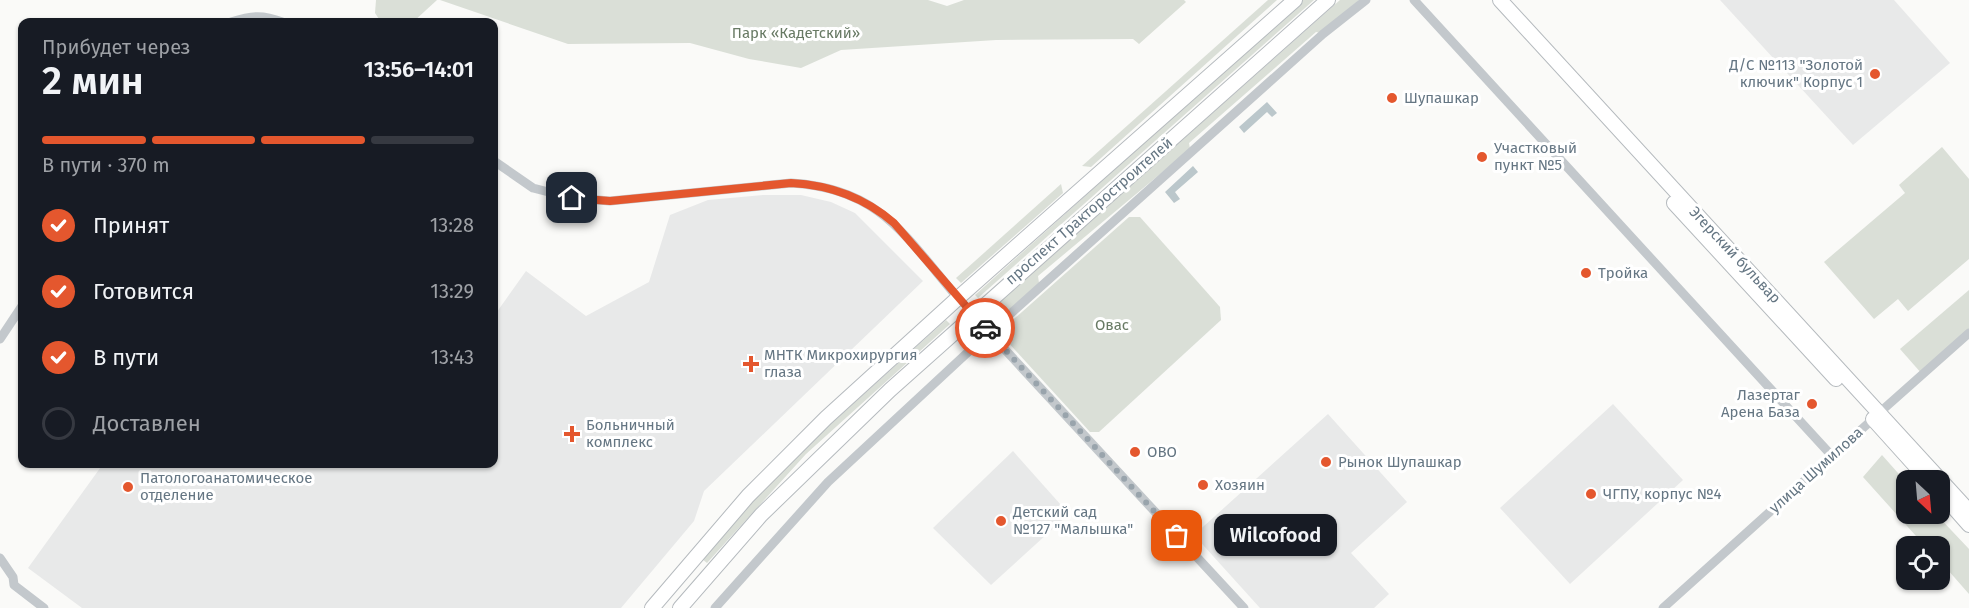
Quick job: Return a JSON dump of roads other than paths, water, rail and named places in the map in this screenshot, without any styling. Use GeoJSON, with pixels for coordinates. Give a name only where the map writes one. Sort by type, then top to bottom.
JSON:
{"type":"FeatureCollection","features":[{"type":"Feature","properties":{"kind":"main road","name":"проспект Тракторостроителей"},"geometry":{"type":"LineString","coordinates":[[652,608],[748,496],[789,453],[957,298],[1295,0]]}},
{"type":"Feature","properties":{"kind":"main road","name":"проспект Тракторостроителей"},"geometry":{"type":"LineString","coordinates":[[680,608],[801,474],[972,314],[1328,0]]}},
{"type":"Feature","properties":{"kind":"main road","name":"Эгерский бульвар"},"geometry":{"type":"LineString","coordinates":[[1488,0],[1582,96],[1876,416],[1969,511]]}},
{"type":"Feature","properties":{"kind":"main road","name":"Эгерский бульвар"},"geometry":{"type":"LineString","coordinates":[[1500,0],[1582,96]]}},
{"type":"Feature","properties":{"kind":"main road"},"geometry":{"type":"LineString","coordinates":[[957,298],[972,314]]}},
{"type":"Feature","properties":{"kind":"main road","name":"Эгерский бульвар"},"geometry":{"type":"LineString","coordinates":[[1876,416],[1920,470]]}},
{"type":"Feature","properties":{"kind":"main road"},"geometry":{"type":"LineString","coordinates":[[1950,503],[1969,525]]}},
{"type":"Feature","properties":{"kind":"main road"},"geometry":{"type":"LineString","coordinates":[[689,566],[705,579]]}},
{"type":"Feature","properties":{"kind":"street"},"geometry":{"type":"LineString","coordinates":[[715,608],[828,482],[989,333],[1328,30],[1366,0]]}},
{"type":"Feature","properties":{"kind":"street"},"geometry":{"type":"LineString","coordinates":[[1414,0],[1832,456]]}},
{"type":"Feature","properties":{"kind":"street"},"geometry":{"type":"LineString","coordinates":[[246,18],[257,15],[272,18]]}},
{"type":"Feature","properties":{"kind":"street"},"geometry":{"type":"LineString","coordinates":[[498,164],[533,188],[572,198],[610,201],[791,183],[819,185],[839,191],[878,209],[894,223],[957,298]]}},
{"type":"Feature","properties":{"kind":"street"},"geometry":{"type":"LineString","coordinates":[[0,339],[18,312]]}},
{"type":"Feature","properties":{"kind":"street"},"geometry":{"type":"LineString","coordinates":[[972,314],[1244,608]]}},
{"type":"Feature","properties":{"kind":"street","name":"улица Шумилова"},"geometry":{"type":"LineString","coordinates":[[1663,608],[1969,333]]}},
{"type":"Feature","properties":{"kind":"street"},"geometry":{"type":"LineString","coordinates":[[0,558],[13,577],[14,585],[44,608]]}},
{"type":"Feature","properties":{"kind":"place","name":"Д/С №113 \"Золотой ключик\" Корпус 1"},"geometry":{"type":"Point","coordinates":[1875,74]}},
{"type":"Feature","properties":{"kind":"place","name":"Шупашкар"},"geometry":{"type":"Point","coordinates":[1392,98]}},
{"type":"Feature","properties":{"kind":"place","name":"Участковый пункт №5"},"geometry":{"type":"Point","coordinates":[1482,157]}},
{"type":"Feature","properties":{"kind":"place","name":"Тройка"},"geometry":{"type":"Point","coordinates":[1586,273]}},
{"type":"Feature","properties":{"kind":"place","name":"МНТК Микрохирургия глаза"},"geometry":{"type":"Point","coordinates":[751,364]}},
{"type":"Feature","properties":{"kind":"place","name":"Лазертаг Арена База"},"geometry":{"type":"Point","coordinates":[1812,404]}},
{"type":"Feature","properties":{"kind":"place","name":"Больничный комплекс"},"geometry":{"type":"Point","coordinates":[572,434]}},
{"type":"Feature","properties":{"kind":"place","name":"ОВО"},"geometry":{"type":"Point","coordinates":[1135,452]}},
{"type":"Feature","properties":{"kind":"place","name":"Рынок Шупашкар"},"geometry":{"type":"Point","coordinates":[1326,462]}},
{"type":"Feature","properties":{"kind":"place","name":"Хозяин"},"geometry":{"type":"Point","coordinates":[1203,485]}},
{"type":"Feature","properties":{"kind":"place","name":"Патологоанатомическое отделение"},"geometry":{"type":"Point","coordinates":[128,487]}},
{"type":"Feature","properties":{"kind":"place","name":"ЧГПУ, корпус №4"},"geometry":{"type":"Point","coordinates":[1591,494]}},
{"type":"Feature","properties":{"kind":"place","name":"Детский сад №127 \"Малышка\""},"geometry":{"type":"Point","coordinates":[1001,521]}},
{"type":"Feature","properties":{"kind":"place","name":"Wilcofood"},"geometry":{"type":"Point","coordinates":[1177,536]}},
{"type":"Feature","properties":{"kind":"park label","name":"Парк «Кадетский»"},"geometry":{"type":"Point","coordinates":[796,33]}},
{"type":"Feature","properties":{"kind":"park label","name":"Овас"},"geometry":{"type":"Point","coordinates":[1112,325]}}]}
